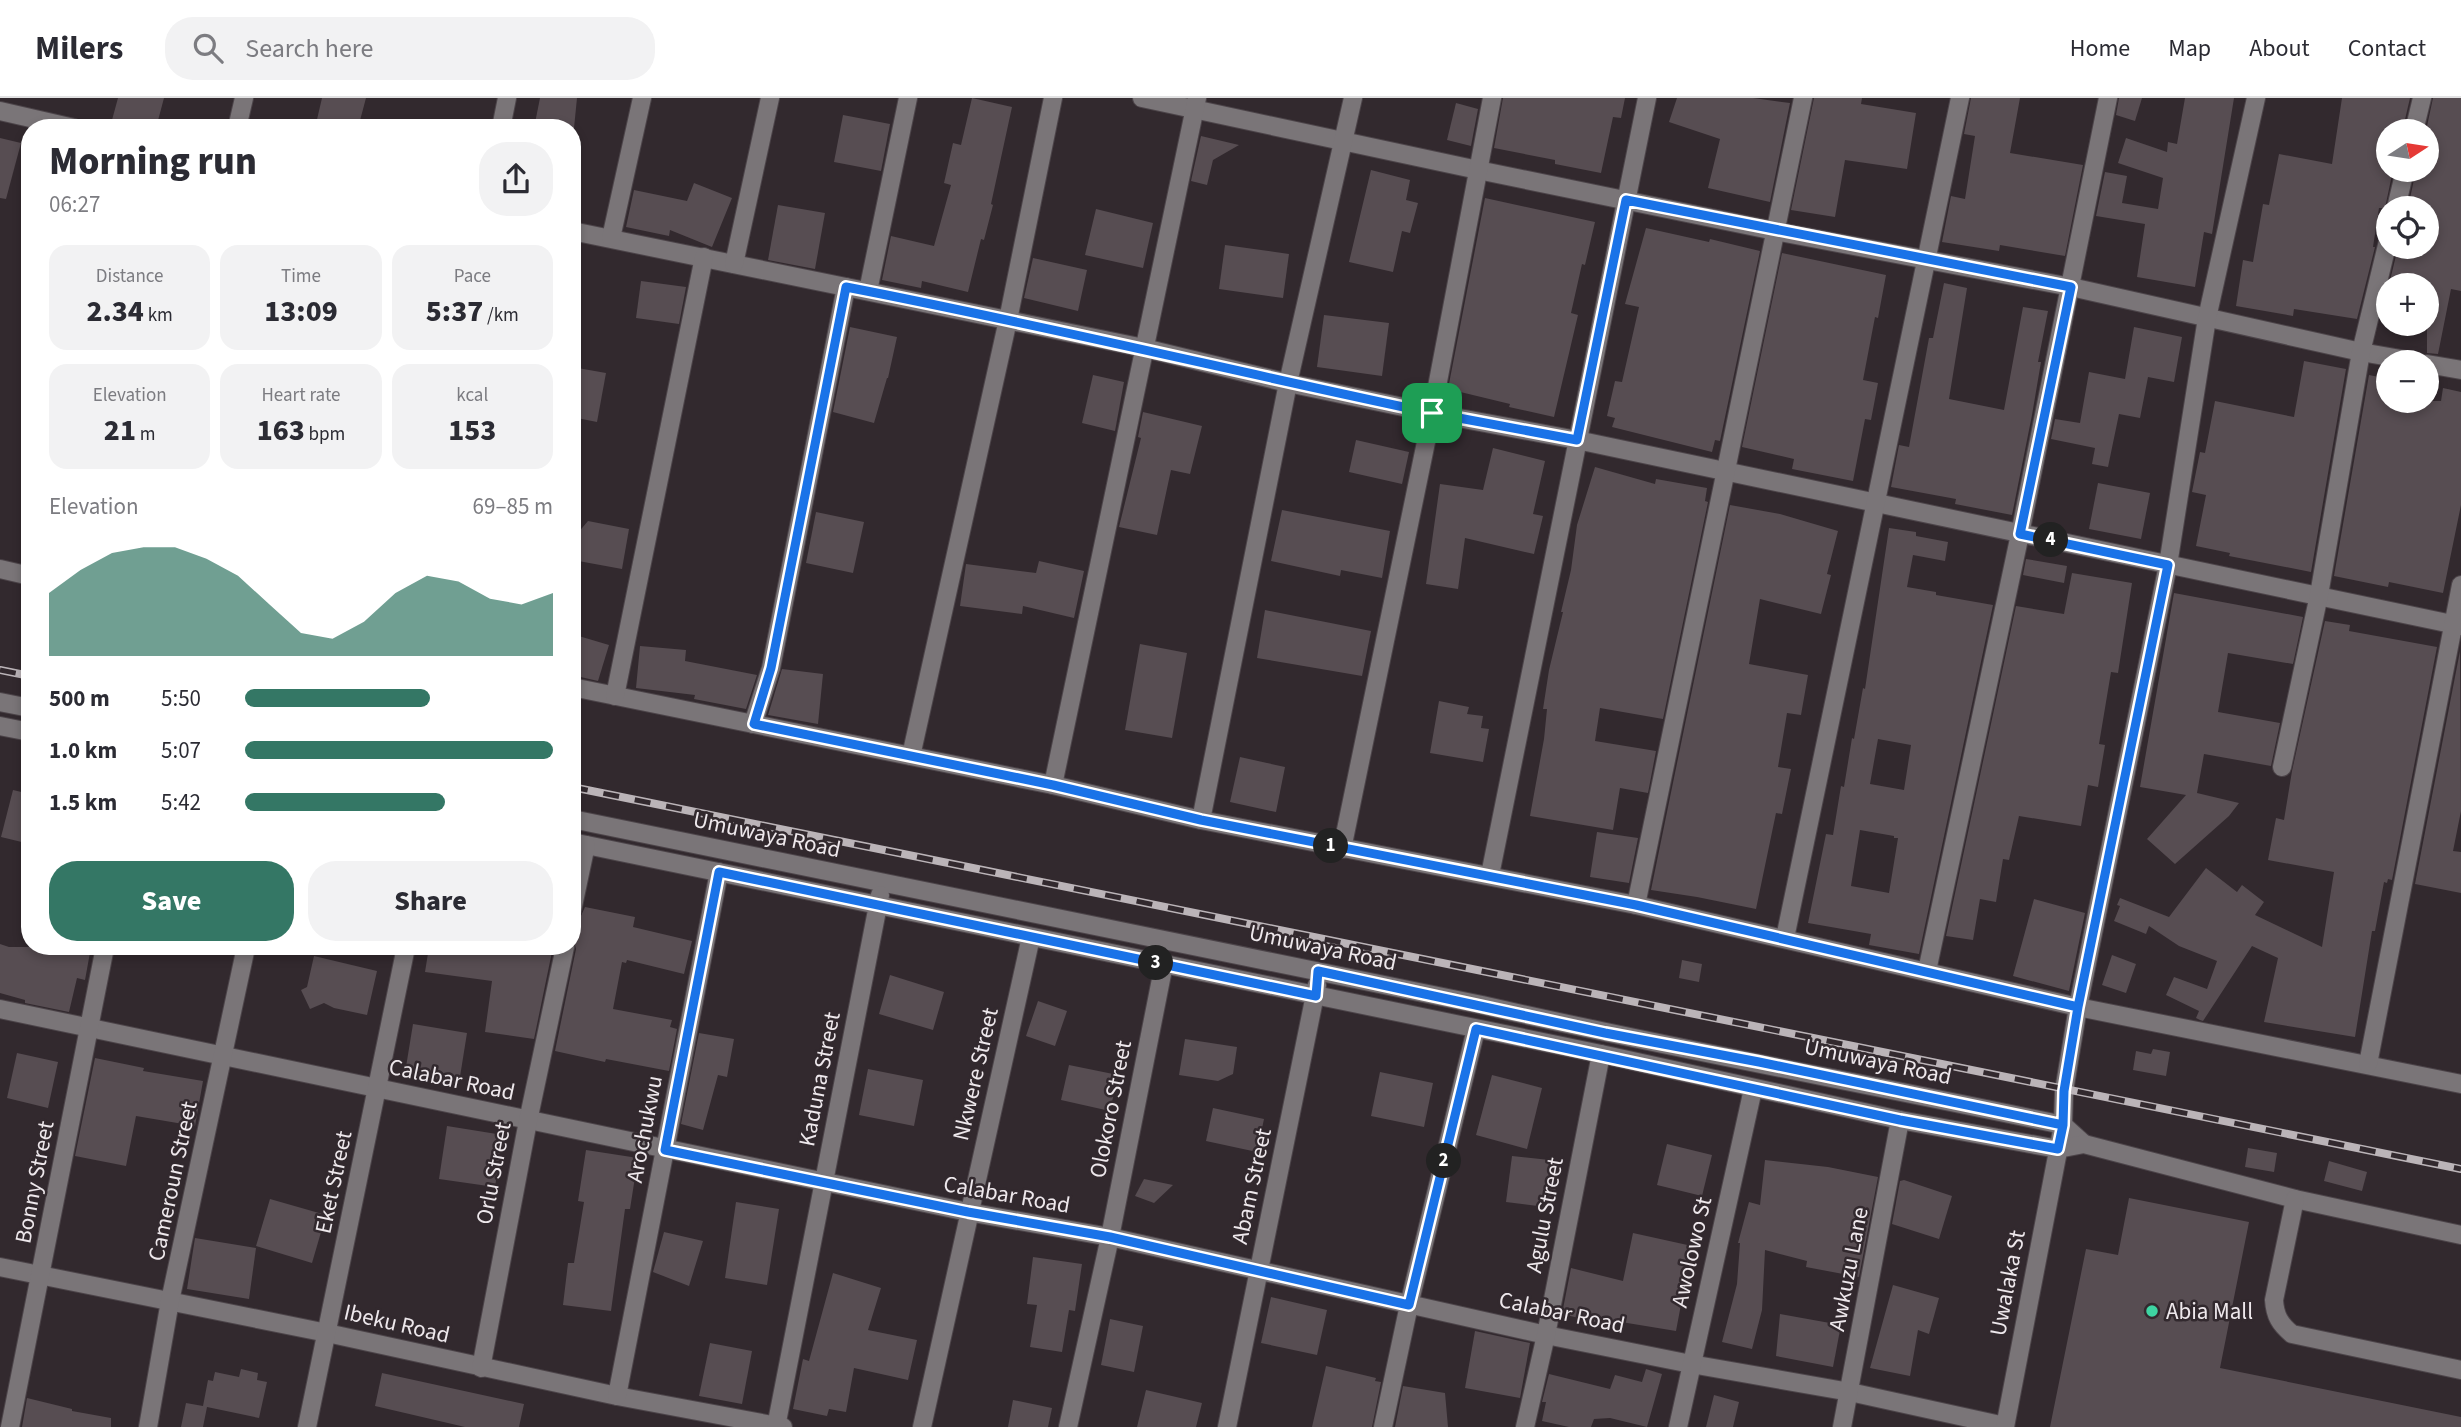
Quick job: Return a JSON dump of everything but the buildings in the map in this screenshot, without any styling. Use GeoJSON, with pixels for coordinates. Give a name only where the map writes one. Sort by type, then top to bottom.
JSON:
{"type":"FeatureCollection","features":[{"type":"Feature","properties":{"kind":"street"},"geometry":{"type":"LineString","coordinates":[[239,119],[244,98]]}},
{"type":"Feature","properties":{"kind":"street"},"geometry":{"type":"LineString","coordinates":[[503,119],[507,98]]}},
{"type":"Feature","properties":{"kind":"street"},"geometry":{"type":"LineString","coordinates":[[611,238],[642,98]]}},
{"type":"Feature","properties":{"kind":"street"},"geometry":{"type":"LineString","coordinates":[[734,264],[770,98]]}},
{"type":"Feature","properties":{"kind":"street"},"geometry":{"type":"LineString","coordinates":[[868,291],[908,98]]}},
{"type":"Feature","properties":{"kind":"street"},"geometry":{"type":"LineString","coordinates":[[911,756],[1008,320],[1053,98]]}},
{"type":"Feature","properties":{"kind":"street"},"geometry":{"type":"LineString","coordinates":[[1142,98],[1196,103],[1342,142],[1776,231],[2071,287],[2376,355]]}},
{"type":"Feature","properties":{"kind":"street"},"geometry":{"type":"LineString","coordinates":[[1201,820],[1288,383],[1353,98]]}},
{"type":"Feature","properties":{"kind":"street"},"geometry":{"type":"LineString","coordinates":[[1342,849],[1432,413],[1492,98]]}},
{"type":"Feature","properties":{"kind":"street"},"geometry":{"type":"LineString","coordinates":[[1490,875],[1647,98]]}},
{"type":"Feature","properties":{"kind":"street"},"geometry":{"type":"LineString","coordinates":[[1636,905],[1803,98]]}},
{"type":"Feature","properties":{"kind":"street"},"geometry":{"type":"LineString","coordinates":[[1785,938],[1960,98]]}},
{"type":"Feature","properties":{"kind":"street"},"geometry":{"type":"LineString","coordinates":[[1927,971],[2020,534],[2108,98]]}},
{"type":"Feature","properties":{"kind":"street","name":"Uwalaka St"},"geometry":{"type":"LineString","coordinates":[[2005,1426],[2063,1125],[2064,1091],[2078,1007],[2168,565],[2207,317],[2256,98]]}},
{"type":"Feature","properties":{"kind":"street"},"geometry":{"type":"LineString","coordinates":[[2417,119],[2422,98]]}},
{"type":"Feature","properties":{"kind":"street"},"geometry":{"type":"LineString","coordinates":[[1053,785],[1196,103]]}},
{"type":"Feature","properties":{"kind":"street"},"geometry":{"type":"LineString","coordinates":[[0,111],[35,119]]}},
{"type":"Feature","properties":{"kind":"street"},"geometry":{"type":"LineString","coordinates":[[581,233],[1144,348],[1288,383],[1577,440],[2458,625]]}},
{"type":"Feature","properties":{"kind":"street"},"geometry":{"type":"LineString","coordinates":[[615,695],[704,257]]}},
{"type":"Feature","properties":{"kind":"street"},"geometry":{"type":"LineString","coordinates":[[2282,767],[2319,595],[2361,352],[2384,259]]}},
{"type":"Feature","properties":{"kind":"street"},"geometry":{"type":"LineString","coordinates":[[754,724],[771,668],[846,287]]}},
{"type":"Feature","properties":{"kind":"street"},"geometry":{"type":"LineString","coordinates":[[2439,366],[2461,370]]}},
{"type":"Feature","properties":{"kind":"street"},"geometry":{"type":"LineString","coordinates":[[0,569],[21,570]]}},
{"type":"Feature","properties":{"kind":"street"},"geometry":{"type":"LineString","coordinates":[[2368,1064],[2458,625],[2461,585]]}},
{"type":"Feature","properties":{"kind":"street"},"geometry":{"type":"LineString","coordinates":[[581,689],[1053,785],[1201,820],[1342,849],[1490,875],[1636,905],[2078,1007],[2461,1084]]}},
{"type":"Feature","properties":{"kind":"street"},"geometry":{"type":"LineString","coordinates":[[0,702],[21,706]]}},
{"type":"Feature","properties":{"kind":"street"},"geometry":{"type":"LineString","coordinates":[[0,726],[21,730]]}},
{"type":"Feature","properties":{"kind":"street","name":"Umuwaya Road"},"geometry":{"type":"LineString","coordinates":[[581,821],[2063,1125]]}},
{"type":"Feature","properties":{"kind":"street","name":"Umuwaya Road"},"geometry":{"type":"LineString","coordinates":[[581,844],[1601,1054],[1900,1120],[2058,1149]]}},
{"type":"Feature","properties":{"kind":"street","name":"Arochukwu"},"geometry":{"type":"LineString","coordinates":[[617,1396],[719,872]]}},
{"type":"Feature","properties":{"kind":"street","name":"Kaduna Street"},"geometry":{"type":"LineString","coordinates":[[779,1426],[883,882]]}},
{"type":"Feature","properties":{"kind":"street","name":"Nkwere Street"},"geometry":{"type":"LineString","coordinates":[[922,1427],[1031,936]]}},
{"type":"Feature","properties":{"kind":"street","name":"Bonny Street"},"geometry":{"type":"LineString","coordinates":[[10,1427],[104,955]]}},
{"type":"Feature","properties":{"kind":"street","name":"Cameroun Street"},"geometry":{"type":"LineString","coordinates":[[148,1427],[170,1301],[244,955]]}},
{"type":"Feature","properties":{"kind":"street","name":"Eket Street"},"geometry":{"type":"LineString","coordinates":[[307,1427],[404,955]]}},
{"type":"Feature","properties":{"kind":"street","name":"Orlu Street"},"geometry":{"type":"LineString","coordinates":[[481,1367],[563,955]]}},
{"type":"Feature","properties":{"kind":"street","name":"Olokoro Street"},"geometry":{"type":"LineString","coordinates":[[1068,1427],[1110,1237],[1164,964]]}},
{"type":"Feature","properties":{"kind":"street","name":"Abam Street"},"geometry":{"type":"LineString","coordinates":[[1227,1427],[1316,996],[1318,971]]}},
{"type":"Feature","properties":{"kind":"street","name":"Calabar Road"},"geometry":{"type":"LineString","coordinates":[[0,1009],[665,1150],[968,1212],[1110,1237],[1546,1335],[1850,1392],[2005,1426]]}},
{"type":"Feature","properties":{"kind":"street"},"geometry":{"type":"LineString","coordinates":[[1383,1427],[1409,1305],[1476,1029]]}},
{"type":"Feature","properties":{"kind":"street","name":"Agulu Street"},"geometry":{"type":"LineString","coordinates":[[1525,1427],[1546,1335],[1601,1054]]}},
{"type":"Feature","properties":{"kind":"street","name":"Awolowo St"},"geometry":{"type":"LineString","coordinates":[[1678,1427],[1753,1089]]}},
{"type":"Feature","properties":{"kind":"street","name":"Awkuzu Lane"},"geometry":{"type":"LineString","coordinates":[[1842,1427],[1900,1120]]}},
{"type":"Feature","properties":{"kind":"street"},"geometry":{"type":"LineString","coordinates":[[2063,1125],[2084,1144]]}},
{"type":"Feature","properties":{"kind":"street"},"geometry":{"type":"LineString","coordinates":[[2058,1149],[2084,1144],[2295,1199],[2461,1235]]}},
{"type":"Feature","properties":{"kind":"street"},"geometry":{"type":"LineString","coordinates":[[2295,1199],[2274,1300],[2275,1315],[2283,1326],[2292,1334],[2461,1370]]}},
{"type":"Feature","properties":{"kind":"street","name":"Ibeku Road"},"geometry":{"type":"LineString","coordinates":[[0,1267],[327,1332],[617,1396],[779,1426]]}},
{"type":"Feature","properties":{"kind":"railway"},"geometry":{"type":"LineString","coordinates":[[0,670],[21,674]]}},
{"type":"Feature","properties":{"kind":"railway"},"geometry":{"type":"LineString","coordinates":[[581,789],[2461,1169]]}},
{"type":"Feature","properties":{"kind":"place","name":"Abia Mall"},"geometry":{"type":"Point","coordinates":[2152,1311]}},
{"type":"Feature","properties":{"kind":"route"},"geometry":{"type":"LineString","coordinates":[[1432,413],[1288,383],[1144,348],[846,287],[771,668],[754,724],[1053,785],[1201,820],[1342,849],[1490,875],[1636,905],[2078,1007],[2064,1091],[2063,1125],[2058,1149],[1900,1120],[1476,1029],[1409,1305],[1110,1237],[968,1212],[665,1150],[719,872],[1316,996],[1318,971],[1605,1033],[2063,1125],[2064,1091],[2078,1007],[2168,565],[2020,534],[2071,287],[1626,200],[1577,440],[1432,413]]}}]}
